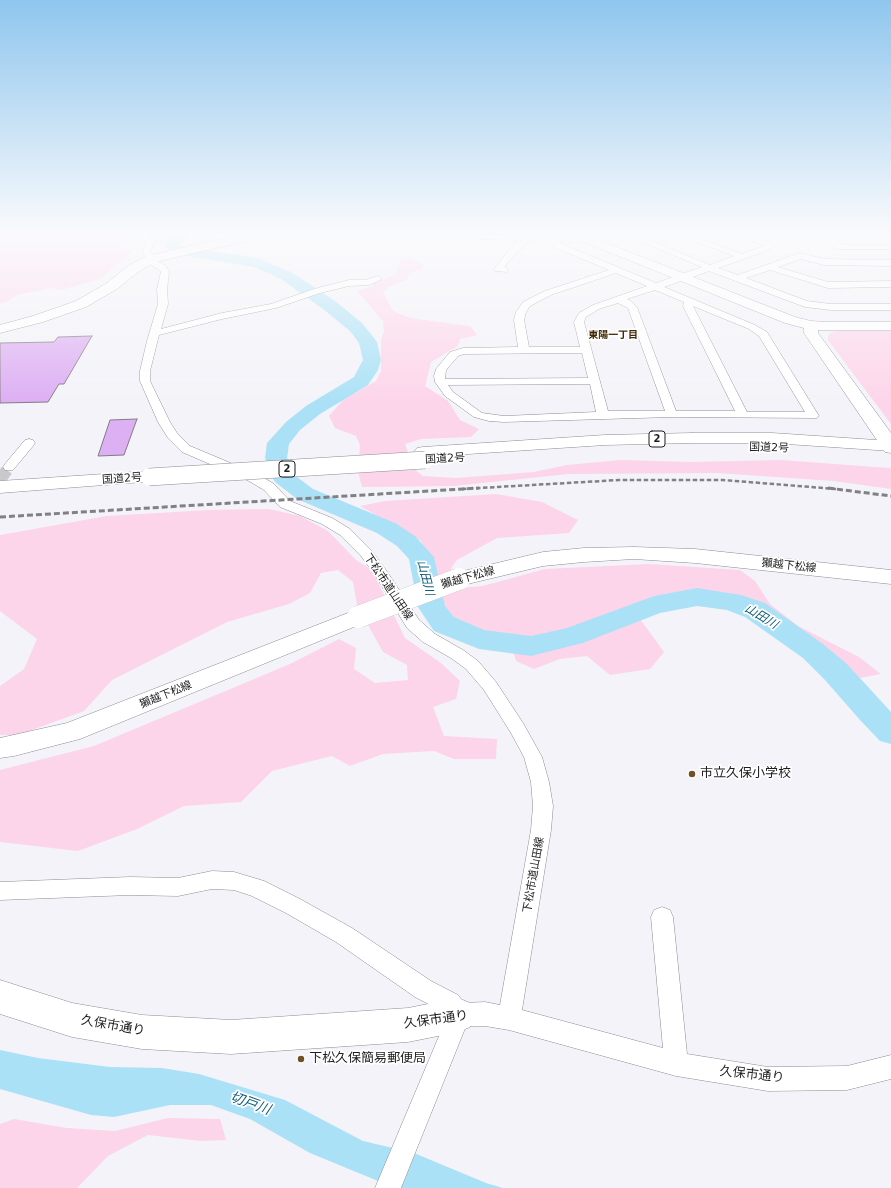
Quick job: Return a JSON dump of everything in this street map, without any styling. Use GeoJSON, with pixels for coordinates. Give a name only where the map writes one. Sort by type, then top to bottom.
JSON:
{"type":"FeatureCollection","features":[{"type":"Feature","properties":{"kind":"main road"},"geometry":{"type":"LineString","coordinates":[[0,329],[38,319],[81,304],[104,290]]}},
{"type":"Feature","properties":{"kind":"main road"},"geometry":{"type":"LineString","coordinates":[[717,290],[790,320],[811,325],[891,326]]}},
{"type":"Feature","properties":{"kind":"main road"},"geometry":{"type":"LineString","coordinates":[[811,325],[811,333],[882,432],[891,449]]}},
{"type":"Feature","properties":{"kind":"main road","name":"国道2号"},"geometry":{"type":"LineString","coordinates":[[0,487],[149,473],[424,456],[698,446],[891,449]]}},
{"type":"Feature","properties":{"kind":"main road","name":"国道2号"},"geometry":{"type":"LineString","coordinates":[[4,472],[149,473]]}},
{"type":"Feature","properties":{"kind":"main road","name":"獺越下松線"},"geometry":{"type":"LineString","coordinates":[[0,748],[71,732],[358,617],[459,579],[543,559],[584,555],[634,553],[694,556],[891,577]]}},
{"type":"Feature","properties":{"kind":"main road","name":"久保市通り"},"geometry":{"type":"LineString","coordinates":[[0,996],[72,1020],[142,1032],[224,1036],[408,1025],[458,1015]]}},
{"type":"Feature","properties":{"kind":"street","name":"下松市道山田線"},"geometry":{"type":"LineString","coordinates":[[162,290],[163,304],[145,371],[145,381],[164,422],[172,435],[186,448],[254,478],[269,487],[286,504],[327,521],[345,532],[366,553],[381,573],[412,624],[429,638],[457,654],[472,665],[490,686],[517,728],[533,757],[540,782],[542,800],[542,830],[509,1018]]}},
{"type":"Feature","properties":{"kind":"street"},"geometry":{"type":"LineString","coordinates":[[155,333],[222,316],[273,306],[319,290]]}},
{"type":"Feature","properties":{"kind":"street"},"geometry":{"type":"LineString","coordinates":[[524,350],[519,320],[520,312],[526,304],[536,298],[556,290]]}},
{"type":"Feature","properties":{"kind":"street"},"geometry":{"type":"LineString","coordinates":[[603,414],[579,322],[582,315],[588,310],[642,290]]}},
{"type":"Feature","properties":{"kind":"street"},"geometry":{"type":"LineString","coordinates":[[586,350],[463,351],[454,354],[441,369],[439,376],[440,382],[449,394],[478,415],[489,418],[504,419],[603,414],[742,414],[813,416],[763,334],[752,327],[665,290]]}},
{"type":"Feature","properties":{"kind":"street"},"geometry":{"type":"LineString","coordinates":[[770,290],[812,305],[831,307],[891,307]]}},
{"type":"Feature","properties":{"kind":"street"},"geometry":{"type":"LineString","coordinates":[[617,299],[628,303],[632,307],[672,414]]}},
{"type":"Feature","properties":{"kind":"street"},"geometry":{"type":"LineString","coordinates":[[689,301],[688,306],[742,414]]}},
{"type":"Feature","properties":{"kind":"street"},"geometry":{"type":"LineString","coordinates":[[440,382],[594,381]]}},
{"type":"Feature","properties":{"kind":"street"},"geometry":{"type":"LineString","coordinates":[[4,472],[29,443]]}},
{"type":"Feature","properties":{"kind":"street"},"geometry":{"type":"LineString","coordinates":[[0,891],[123,887],[178,887],[212,880],[234,881],[257,888],[293,906],[344,935],[423,989],[450,1003],[458,1015],[453,1030],[388,1188]]}},
{"type":"Feature","properties":{"kind":"street"},"geometry":{"type":"LineString","coordinates":[[662,918],[676,1064]]}},
{"type":"Feature","properties":{"kind":"street","name":"久保市通り"},"geometry":{"type":"LineString","coordinates":[[458,1015],[485,1014],[509,1018],[676,1064],[768,1079],[847,1078],[891,1067]]}},
{"type":"Feature","properties":{"kind":"shaded area"},"geometry":{"type":"Polygon","coordinates":[[[0,290],[39,290],[17,295],[7,302],[0,303],[0,290]]]}},
{"type":"Feature","properties":{"kind":"shaded area"},"geometry":{"type":"Polygon","coordinates":[[[385,290],[383,292],[393,311],[410,318],[470,326],[477,335],[460,339],[458,346],[431,362],[425,386],[448,401],[460,420],[479,429],[471,437],[421,439],[405,444],[414,469],[423,476],[456,478],[534,472],[567,465],[620,460],[691,462],[781,460],[889,468],[891,469],[891,489],[834,481],[717,473],[569,474],[453,486],[362,487],[358,472],[360,445],[356,436],[335,428],[329,416],[343,400],[376,381],[381,371],[381,340],[384,332],[383,321],[357,291],[385,290]]]}},
{"type":"Feature","properties":{"kind":"shaded area"},"geometry":{"type":"Polygon","coordinates":[[[891,331],[891,424],[828,340],[828,336],[832,332],[891,331]]]}},
{"type":"Feature","properties":{"kind":"shaded area"},"geometry":{"type":"Polygon","coordinates":[[[496,494],[542,502],[578,520],[569,533],[497,538],[457,560],[451,568],[461,588],[483,586],[545,569],[649,564],[740,570],[755,581],[770,604],[798,626],[859,657],[881,674],[860,678],[760,609],[727,597],[686,596],[632,608],[664,652],[650,669],[610,675],[587,656],[560,659],[534,669],[516,661],[514,654],[503,639],[449,615],[437,598],[431,561],[421,541],[360,506],[385,501],[496,494]]]}},
{"type":"Feature","properties":{"kind":"shaded area"},"geometry":{"type":"Polygon","coordinates":[[[269,509],[300,516],[328,531],[356,560],[372,570],[405,638],[441,663],[460,681],[456,699],[433,707],[444,736],[497,739],[496,759],[454,759],[434,751],[383,754],[350,766],[332,756],[272,771],[241,802],[184,806],[137,829],[78,851],[0,842],[0,770],[94,746],[290,664],[339,639],[356,648],[354,669],[375,683],[408,680],[407,665],[383,652],[357,605],[353,582],[338,570],[321,573],[310,593],[289,604],[227,622],[112,680],[84,711],[18,735],[0,735],[0,686],[24,669],[37,639],[0,611],[0,535],[107,516],[208,510],[269,509]]]}},
{"type":"Feature","properties":{"kind":"shaded area"},"geometry":{"type":"Polygon","coordinates":[[[168,1118],[220,1119],[226,1140],[201,1141],[148,1135],[108,1156],[77,1188],[0,1188],[0,1124],[14,1119],[67,1128],[115,1131],[168,1118]]]}},
{"type":"Feature","properties":{"kind":"water","name":"切戸川"},"geometry":{"type":"Polygon","coordinates":[[[0,1050],[38,1058],[110,1067],[162,1068],[199,1074],[285,1100],[363,1141],[414,1153],[486,1183],[503,1188],[395,1188],[310,1153],[250,1119],[211,1105],[170,1105],[114,1117],[91,1115],[0,1089],[0,1050]]]}},
{"type":"Feature","properties":{"kind":"building"},"geometry":{"type":"Polygon","coordinates":[[[92,336],[64,384],[59,384],[48,402],[0,403],[0,343],[54,342],[58,337],[92,336]]]}},
{"type":"Feature","properties":{"kind":"building"},"geometry":{"type":"Polygon","coordinates":[[[137,419],[124,455],[98,456],[110,420],[137,419]]]}},
{"type":"Feature","properties":{"kind":"waterway","name":"山田川"},"geometry":{"type":"LineString","coordinates":[[308,290],[356,327],[368,342],[372,360],[361,381],[313,410],[293,426],[278,443],[276,458],[283,477],[305,494],[386,528],[406,541],[421,557],[432,607],[444,624],[479,639],[531,646],[573,636],[654,605],[697,597],[731,601],[755,610],[813,651],[836,672],[871,712],[891,732]]}},
{"type":"Feature","properties":{"kind":"tunnel"},"geometry":{"type":"LineString","coordinates":[[0,480],[9,467]]}},
{"type":"Feature","properties":{"kind":"railway"},"geometry":{"type":"LineString","coordinates":[[471,488],[619,480],[723,480],[836,489]]}},
{"type":"Feature","properties":{"kind":"railway"},"geometry":{"type":"LineString","coordinates":[[0,517],[471,488]]}},
{"type":"Feature","properties":{"kind":"railway"},"geometry":{"type":"LineString","coordinates":[[462,489],[471,488]]}},
{"type":"Feature","properties":{"kind":"railway"},"geometry":{"type":"LineString","coordinates":[[471,488],[479,488]]}},
{"type":"Feature","properties":{"kind":"railway"},"geometry":{"type":"LineString","coordinates":[[828,488],[836,489]]}},
{"type":"Feature","properties":{"kind":"railway"},"geometry":{"type":"LineString","coordinates":[[836,489],[891,496]]}},
{"type":"Feature","properties":{"kind":"place","name":"市立久保小学校"},"geometry":{"type":"Point","coordinates":[692,774]}},
{"type":"Feature","properties":{"kind":"place","name":"下松久保簡易郵便局"},"geometry":{"type":"Point","coordinates":[301,1059]}},
{"type":"Feature","properties":{"kind":"district","name":"東陽一丁目"},"geometry":{"type":"Point","coordinates":[613,335]}}]}
